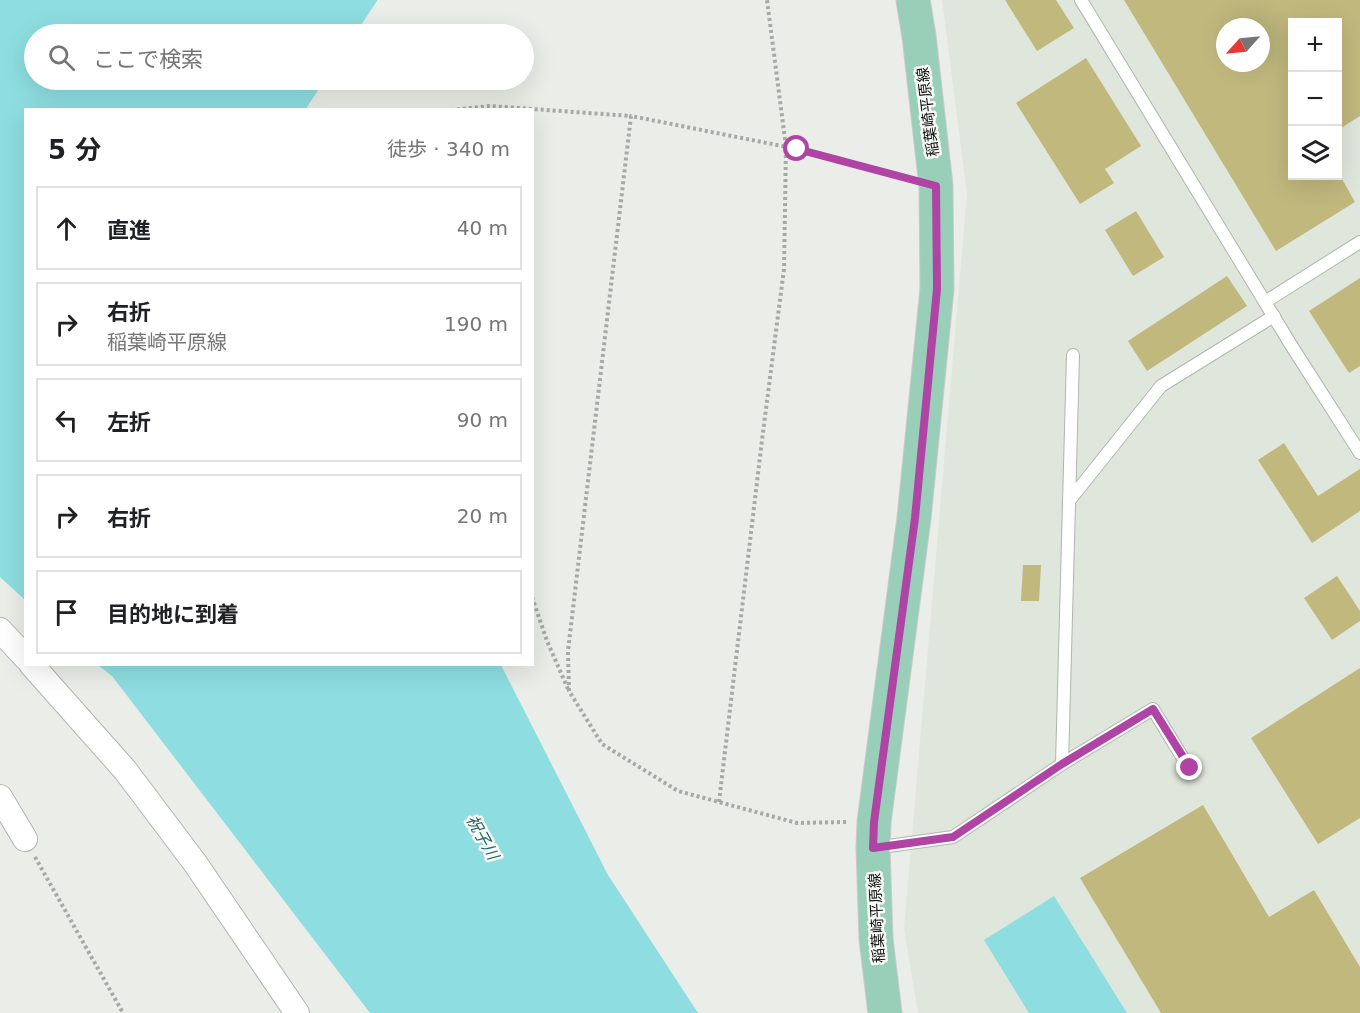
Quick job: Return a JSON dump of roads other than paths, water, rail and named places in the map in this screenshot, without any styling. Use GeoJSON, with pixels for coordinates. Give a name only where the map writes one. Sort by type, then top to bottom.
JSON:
{"type":"FeatureCollection","features":[{"type":"Feature","properties":{"kind":"main road","name":"稲葉崎平原線"},"geometry":{"type":"LineString","coordinates":[[885,1013],[876,939],[874,835],[915,518],[936,301],[936,186],[913,0]]}},
{"type":"Feature","properties":{"kind":"street"},"geometry":{"type":"LineString","coordinates":[[0,630],[24,656]]}},
{"type":"Feature","properties":{"kind":"street"},"geometry":{"type":"LineString","coordinates":[[33,666],[125,770],[195,863],[297,1013]]}},
{"type":"Feature","properties":{"kind":"street"},"geometry":{"type":"LineString","coordinates":[[0,797],[25,839]]}},
{"type":"Feature","properties":{"kind":"lane"},"geometry":{"type":"LineString","coordinates":[[1081,0],[1360,453]]}},
{"type":"Feature","properties":{"kind":"lane"},"geometry":{"type":"LineString","coordinates":[[1265,302],[1360,242]]}},
{"type":"Feature","properties":{"kind":"lane"},"geometry":{"type":"LineString","coordinates":[[1069,501],[1161,386],[1274,316]]}},
{"type":"Feature","properties":{"kind":"lane"},"geometry":{"type":"LineString","coordinates":[[1062,764],[1073,355]]}},
{"type":"Feature","properties":{"kind":"lane"},"geometry":{"type":"LineString","coordinates":[[874,835],[953,837],[1062,764],[1153,709],[1190,768]]}},
{"type":"Feature","properties":{"kind":"water"},"geometry":{"type":"Polygon","coordinates":[[[0,0],[377,0],[362,24],[24,24],[24,90],[318,90],[307,108],[24,108],[24,599],[0,577],[0,0]]]}},
{"type":"Feature","properties":{"kind":"water","name":"祝子川"},"geometry":{"type":"Polygon","coordinates":[[[99,666],[502,666],[608,875],[698,1013],[370,1013],[112,676],[99,666]]]}},
{"type":"Feature","properties":{"kind":"water"},"geometry":{"type":"Polygon","coordinates":[[[1054,896],[1127,1013],[1029,1013],[984,940],[1054,896]]]}}]}
